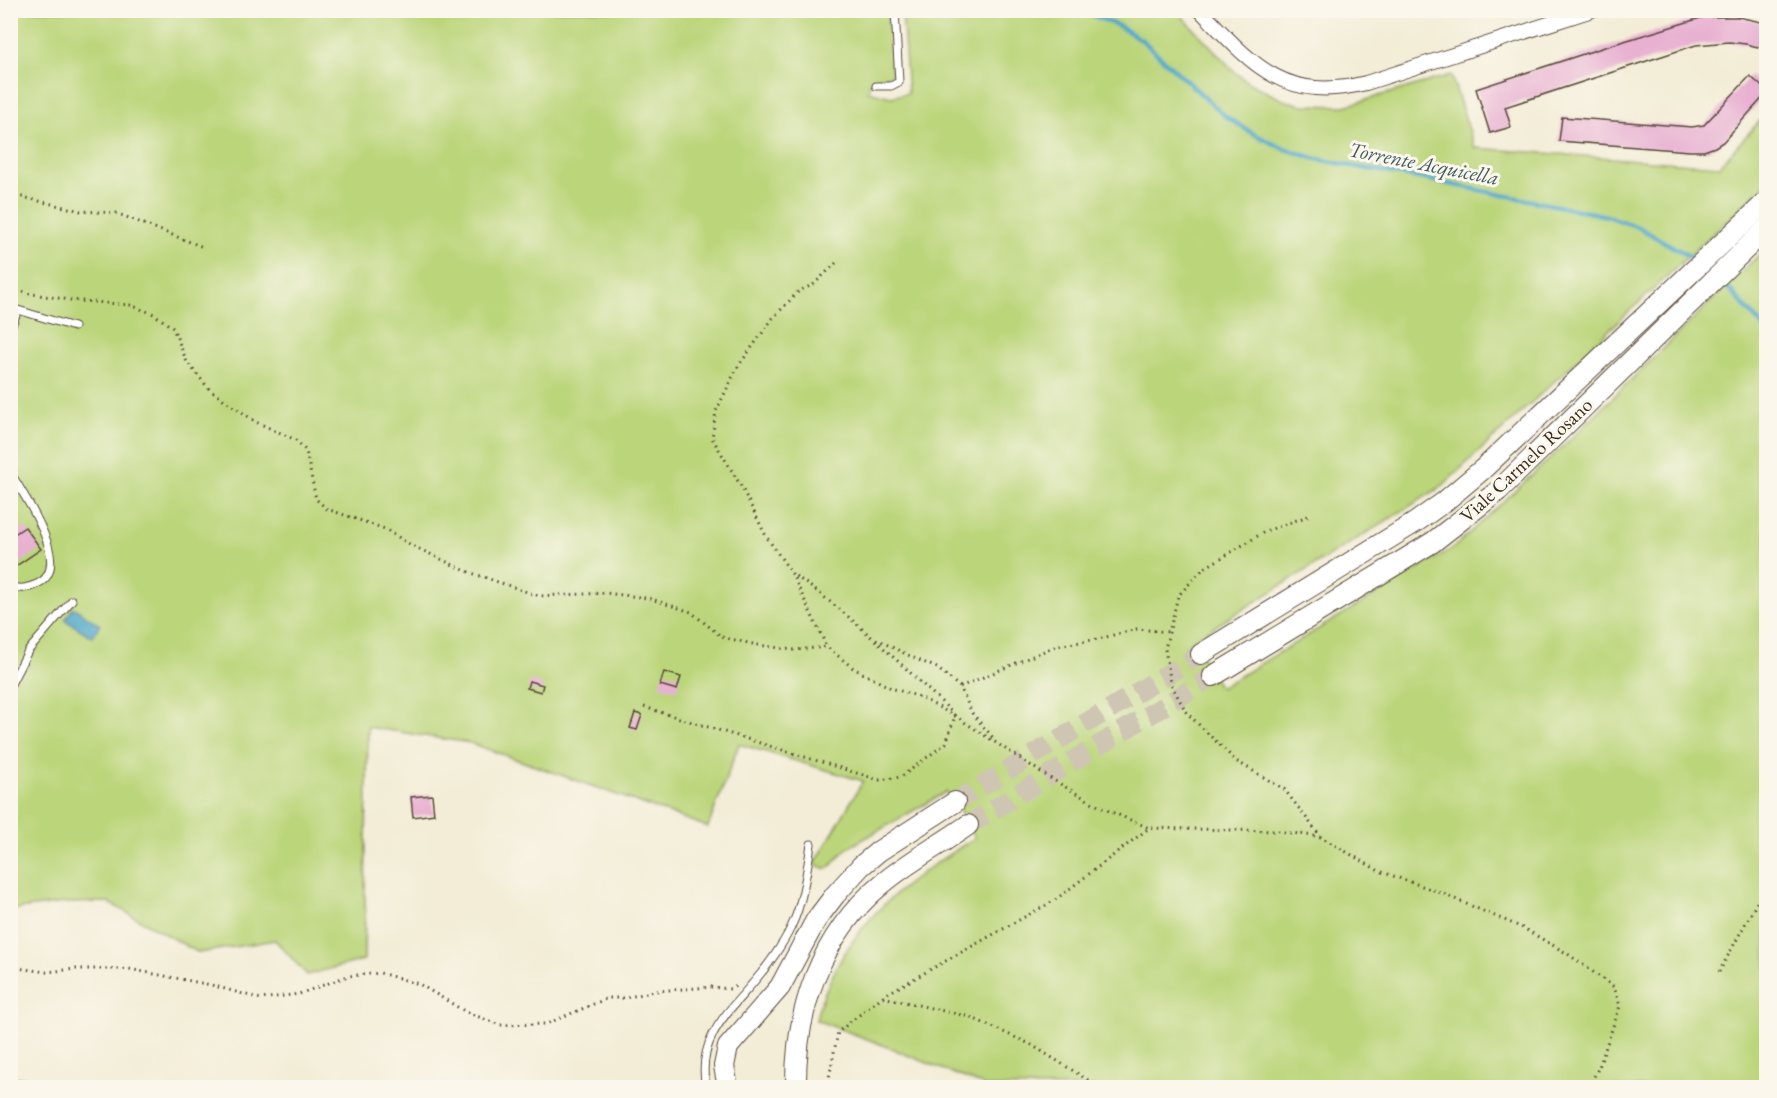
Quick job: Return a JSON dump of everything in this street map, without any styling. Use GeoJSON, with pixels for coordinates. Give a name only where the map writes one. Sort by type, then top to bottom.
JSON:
{"type":"FeatureCollection","features":[{"type":"Feature","properties":{"kind":"main road","name":"Viale Carmelo Rosano"},"geometry":{"type":"LineString","coordinates":[[1201,654],[1416,522],[1444,502],[1483,469],[1767,202]]}},
{"type":"Feature","properties":{"kind":"main road","name":"Viale Carmelo Rosano"},"geometry":{"type":"LineString","coordinates":[[1213,676],[1433,542],[1457,525],[1498,491],[1767,229]]}},
{"type":"Feature","properties":{"kind":"main road"},"geometry":{"type":"LineString","coordinates":[[728,1088],[724,1066],[728,1047],[780,987],[816,920],[835,895],[861,866],[879,851],[955,802]]}},
{"type":"Feature","properties":{"kind":"main road"},"geometry":{"type":"LineString","coordinates":[[796,1088],[796,1054],[804,1009],[817,972],[834,939],[847,920],[880,886],[968,825]]}},
{"type":"Feature","properties":{"kind":"street"},"geometry":{"type":"LineString","coordinates":[[1200,10],[1255,65],[1279,79],[1303,87],[1323,89],[1344,88],[1366,83],[1592,11]]}},
{"type":"Feature","properties":{"kind":"lane"},"geometry":{"type":"LineString","coordinates":[[876,86],[891,86],[899,82],[895,10]]}},
{"type":"Feature","properties":{"kind":"lane"},"geometry":{"type":"LineString","coordinates":[[10,330],[18,310],[74,327]]}},
{"type":"Feature","properties":{"kind":"lane"},"geometry":{"type":"LineString","coordinates":[[10,472],[47,539],[52,556],[48,576],[39,583],[19,589],[10,586]]}},
{"type":"Feature","properties":{"kind":"lane"},"geometry":{"type":"LineString","coordinates":[[10,686],[28,651],[72,600]]}},
{"type":"Feature","properties":{"kind":"lane"},"geometry":{"type":"LineString","coordinates":[[706,1088],[703,1073],[707,1048],[717,1024],[763,971],[792,925],[807,874],[811,844]]}},
{"type":"Feature","properties":{"kind":"path"},"geometry":{"type":"LineString","coordinates":[[10,193],[81,212],[116,213],[204,247]]}},
{"type":"Feature","properties":{"kind":"path"},"geometry":{"type":"LineString","coordinates":[[836,264],[814,284],[798,292],[773,318],[743,360],[716,411],[712,438],[741,486],[766,536],[792,574],[827,647],[853,668],[891,688],[920,698],[955,716],[1100,807],[1149,828],[1276,831],[1321,837],[1379,871],[1436,891],[1523,928],[1568,954],[1614,987],[1620,1006],[1599,1067],[1588,1088]]}},
{"type":"Feature","properties":{"kind":"path"},"geometry":{"type":"LineString","coordinates":[[10,297],[17,288],[26,293],[130,305],[154,314],[173,328],[187,362],[210,390],[256,422],[296,440],[306,451],[316,499],[327,509],[385,529],[411,545],[466,571],[539,596],[605,593],[648,598],[691,612],[722,637],[757,645],[795,650],[827,647]]}},
{"type":"Feature","properties":{"kind":"path"},"geometry":{"type":"LineString","coordinates":[[792,574],[824,596],[872,636],[916,679],[940,698],[955,716]]}},
{"type":"Feature","properties":{"kind":"path"},"geometry":{"type":"LineString","coordinates":[[960,687],[1056,646],[1098,639],[1137,628],[1169,632]]}},
{"type":"Feature","properties":{"kind":"path"},"geometry":{"type":"LineString","coordinates":[[872,636],[937,668],[960,687],[972,713],[998,744]]}},
{"type":"Feature","properties":{"kind":"path"},"geometry":{"type":"LineString","coordinates":[[644,707],[879,780],[901,777],[946,743],[955,716]]}},
{"type":"Feature","properties":{"kind":"path"},"geometry":{"type":"LineString","coordinates":[[826,1088],[838,1032],[883,996],[1055,900],[1149,828]]}},
{"type":"Feature","properties":{"kind":"path"},"geometry":{"type":"LineString","coordinates":[[1719,972],[1767,886]]}},
{"type":"Feature","properties":{"kind":"path"},"geometry":{"type":"LineString","coordinates":[[10,967],[46,972],[76,969],[129,969],[211,985],[261,999],[299,993],[348,976],[380,973],[419,984],[466,1012],[500,1025],[546,1024],[608,998],[625,998],[655,991],[712,987],[730,989],[738,984]]}},
{"type":"Feature","properties":{"kind":"path"},"geometry":{"type":"LineString","coordinates":[[883,996],[970,1017],[1029,1044],[1101,1088]]}},
{"type":"Feature","properties":{"kind":"green space"},"geometry":{"type":"Polygon","coordinates":[[[10,11],[887,11],[892,75],[871,81],[868,91],[891,97],[908,93],[902,11],[1177,11],[1236,73],[1249,83],[1283,100],[1302,105],[1345,106],[1451,75],[1475,148],[1719,166],[1766,114],[1766,184],[1441,487],[1193,640],[1220,688],[1452,549],[1557,452],[1766,248],[1766,1087],[987,1087],[816,1020],[823,995],[843,957],[873,916],[910,882],[975,838],[955,802],[946,792],[846,849],[828,869],[814,865],[863,781],[739,744],[708,827],[470,743],[368,727],[364,960],[307,975],[275,940],[199,953],[108,902],[65,903],[11,910],[10,11]]]}},
{"type":"Feature","properties":{"kind":"water"},"geometry":{"type":"Polygon","coordinates":[[[73,607],[100,625],[92,637],[65,620],[73,607]]]}},
{"type":"Feature","properties":{"kind":"building"},"geometry":{"type":"Polygon","coordinates":[[[1704,17],[1738,17],[1766,23],[1766,49],[1729,42],[1696,45],[1505,107],[1511,127],[1490,133],[1476,89],[1704,17]]]}},
{"type":"Feature","properties":{"kind":"building"},"geometry":{"type":"Polygon","coordinates":[[[1750,76],[1766,90],[1766,94],[1723,142],[1704,151],[1559,141],[1562,117],[1692,127],[1704,125],[1750,76]]]}},
{"type":"Feature","properties":{"kind":"building"},"geometry":{"type":"Polygon","coordinates":[[[25,527],[41,549],[10,570],[10,537],[25,527]]]}},
{"type":"Feature","properties":{"kind":"building"},"geometry":{"type":"Polygon","coordinates":[[[664,672],[681,677],[677,690],[660,685],[664,672]]]}},
{"type":"Feature","properties":{"kind":"building"},"geometry":{"type":"Polygon","coordinates":[[[529,681],[543,685],[541,692],[527,688],[529,681]]]}},
{"type":"Feature","properties":{"kind":"building"},"geometry":{"type":"Polygon","coordinates":[[[635,713],[642,715],[637,730],[630,728],[635,713]]]}},
{"type":"Feature","properties":{"kind":"building"},"geometry":{"type":"Polygon","coordinates":[[[432,795],[434,814],[413,817],[411,797],[432,795]]]}},
{"type":"Feature","properties":{"kind":"building"},"geometry":{"type":"Polygon","coordinates":[[[10,1080],[38,1081],[38,1088],[10,1088],[10,1080]]]}},
{"type":"Feature","properties":{"kind":"waterway","name":"Torrente Acquicella"},"geometry":{"type":"LineString","coordinates":[[1079,10],[1119,26],[1142,40],[1225,116],[1280,147],[1313,158],[1607,216],[1638,227],[1698,261]]}},
{"type":"Feature","properties":{"kind":"waterway","name":"Torrente Acquicella"},"geometry":{"type":"LineString","coordinates":[[1720,279],[1766,330]]}},
{"type":"Feature","properties":{"kind":"tunnel"},"geometry":{"type":"LineString","coordinates":[[955,802],[1201,654]]}},
{"type":"Feature","properties":{"kind":"tunnel"},"geometry":{"type":"LineString","coordinates":[[968,825],[1213,676]]}}]}
